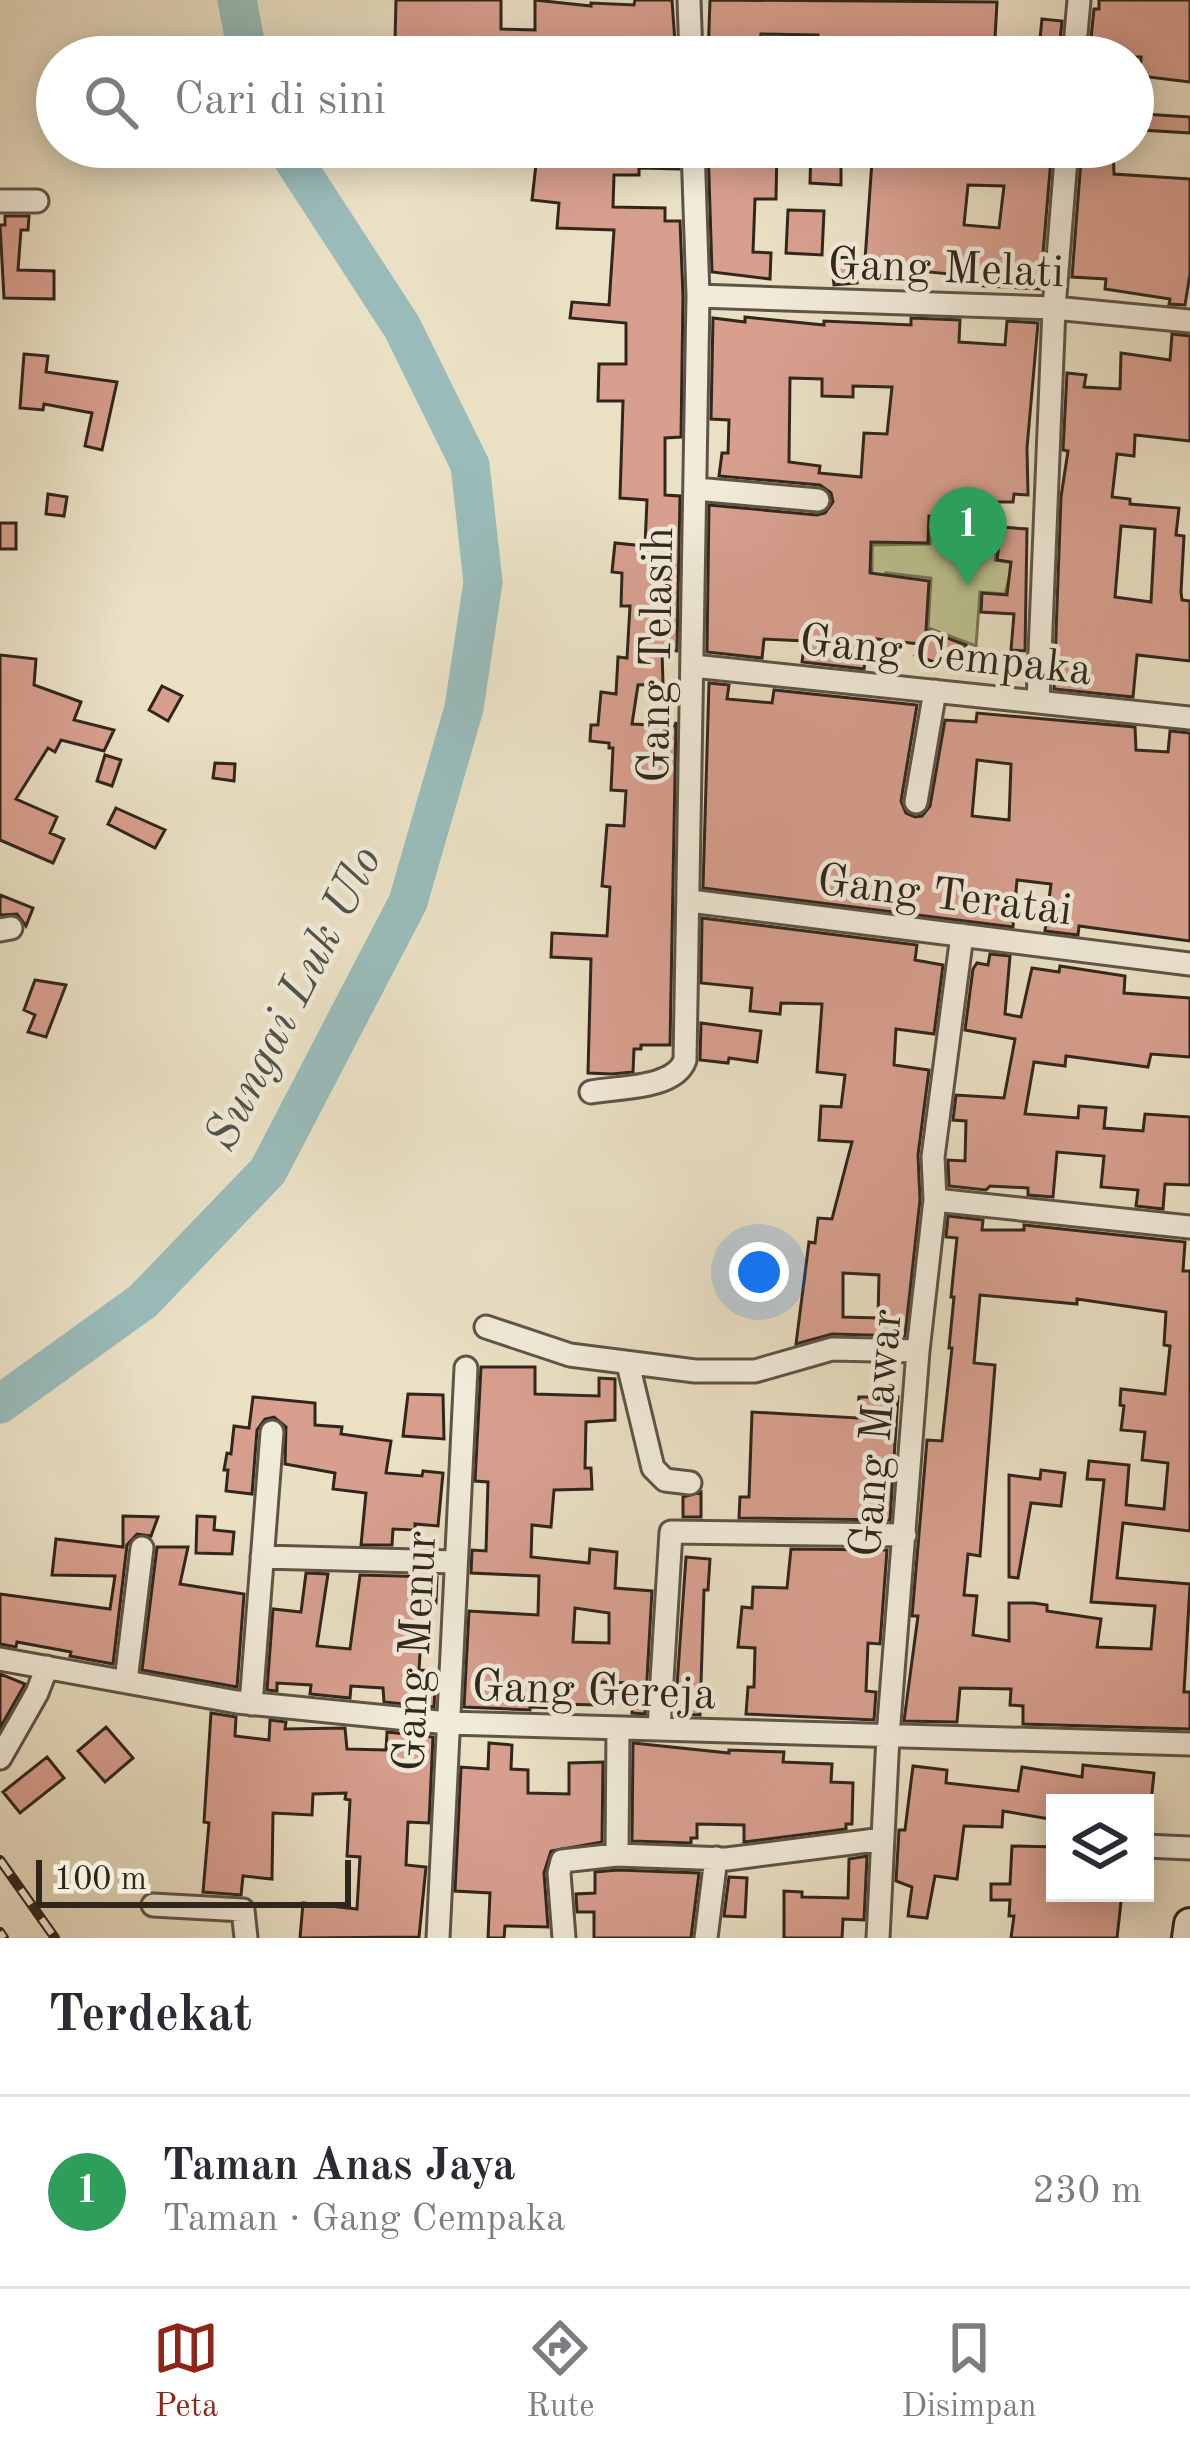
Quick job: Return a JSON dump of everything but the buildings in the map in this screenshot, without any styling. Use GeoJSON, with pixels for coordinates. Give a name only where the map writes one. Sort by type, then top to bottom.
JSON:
{"type":"FeatureCollection","features":[{"type":"Feature","properties":{"kind":"main road"},"geometry":{"type":"LineString","coordinates":[[1188,1938],[1190,1924]]}},
{"type":"Feature","properties":{"kind":"street"},"geometry":{"type":"LineString","coordinates":[[689,0],[690,36]]}},
{"type":"Feature","properties":{"kind":"street"},"geometry":{"type":"LineString","coordinates":[[1076,36],[1079,0]]}},
{"type":"Feature","properties":{"kind":"street","name":"Gang Telasih"},"geometry":{"type":"LineString","coordinates":[[591,1092],[670,1078],[682,1070],[690,901],[696,489],[694,168]]}},
{"type":"Feature","properties":{"kind":"street"},"geometry":{"type":"LineString","coordinates":[[1038,702],[1054,308],[1065,168]]}},
{"type":"Feature","properties":{"kind":"street"},"geometry":{"type":"LineString","coordinates":[[0,202],[37,201]]}},
{"type":"Feature","properties":{"kind":"street","name":"Gang Melati"},"geometry":{"type":"LineString","coordinates":[[698,296],[1054,308],[1190,321]]}},
{"type":"Feature","properties":{"kind":"street"},"geometry":{"type":"LineString","coordinates":[[696,489],[818,500]]}},
{"type":"Feature","properties":{"kind":"street","name":"Gang Cempaka"},"geometry":{"type":"LineString","coordinates":[[693,666],[1190,718]]}},
{"type":"Feature","properties":{"kind":"street"},"geometry":{"type":"LineString","coordinates":[[916,802],[935,691]]}},
{"type":"Feature","properties":{"kind":"street","name":"Gang Teratai"},"geometry":{"type":"LineString","coordinates":[[690,901],[1190,964]]}},
{"type":"Feature","properties":{"kind":"street","name":"Gang Mawar"},"geometry":{"type":"LineString","coordinates":[[878,1938],[888,1736],[918,1351],[935,1200],[933,1157],[962,935]]}},
{"type":"Feature","properties":{"kind":"street"},"geometry":{"type":"LineString","coordinates":[[935,1200],[1190,1227]]}},
{"type":"Feature","properties":{"kind":"street"},"geometry":{"type":"LineString","coordinates":[[486,1327],[570,1355],[739,1373],[832,1348],[918,1351]]}},
{"type":"Feature","properties":{"kind":"street"},"geometry":{"type":"LineString","coordinates":[[628,1364],[653,1468],[665,1480],[690,1483]]}},
{"type":"Feature","properties":{"kind":"street","name":"Gang Menur"},"geometry":{"type":"LineString","coordinates":[[438,1938],[466,1368]]}},
{"type":"Feature","properties":{"kind":"street"},"geometry":{"type":"LineString","coordinates":[[251,1704],[272,1432]]}},
{"type":"Feature","properties":{"kind":"street"},"geometry":{"type":"LineString","coordinates":[[659,1729],[671,1532],[905,1535]]}},
{"type":"Feature","properties":{"kind":"street"},"geometry":{"type":"LineString","coordinates":[[125,1682],[142,1548]]}},
{"type":"Feature","properties":{"kind":"street"},"geometry":{"type":"LineString","coordinates":[[262,1557],[456,1562]]}},
{"type":"Feature","properties":{"kind":"street","name":"Gang Gereja"},"geometry":{"type":"LineString","coordinates":[[0,1659],[251,1704],[448,1723],[1190,1744]]}},
{"type":"Feature","properties":{"kind":"street"},"geometry":{"type":"LineString","coordinates":[[0,1758],[37,1693],[46,1667]]}},
{"type":"Feature","properties":{"kind":"street"},"geometry":{"type":"LineString","coordinates":[[617,1855],[618,1728]]}},
{"type":"Feature","properties":{"kind":"street"},"geometry":{"type":"LineString","coordinates":[[564,1938],[559,1867],[568,1859],[617,1855],[716,1858],[883,1839]]}},
{"type":"Feature","properties":{"kind":"street"},"geometry":{"type":"LineString","coordinates":[[1154,1846],[1190,1847]]}},
{"type":"Feature","properties":{"kind":"street"},"geometry":{"type":"LineString","coordinates":[[706,1938],[716,1858]]}},
{"type":"Feature","properties":{"kind":"street"},"geometry":{"type":"LineString","coordinates":[[153,1905],[243,1910],[246,1938]]}},
{"type":"Feature","properties":{"kind":"green space"},"geometry":{"type":"Polygon","coordinates":[[[931,518],[999,527],[995,560],[1013,563],[1005,594],[980,592],[976,646],[928,628],[931,578],[886,573],[884,580],[872,579],[872,545],[930,544],[931,518]]]}},
{"type":"Feature","properties":{"kind":"waterway","name":"Sungai Luk Ulo"},"geometry":{"type":"LineString","coordinates":[[237,0],[244,36]]}},
{"type":"Feature","properties":{"kind":"waterway","name":"Sungai Luk Ulo"},"geometry":{"type":"LineString","coordinates":[[0,1404],[143,1301],[268,1171],[408,902],[464,708],[483,582],[470,465],[402,327],[299,168]]}},
{"type":"Feature","properties":{"kind":"railway"},"geometry":{"type":"LineString","coordinates":[[0,1860],[55,1938]]}},
{"type":"Feature","properties":{"kind":"railway"},"geometry":{"type":"LineString","coordinates":[[0,1932],[4,1938]]}},
{"type":"Feature","properties":{"kind":"place","name":"Taman Anas Jaya"},"geometry":{"type":"Point","coordinates":[968,586]}}]}
